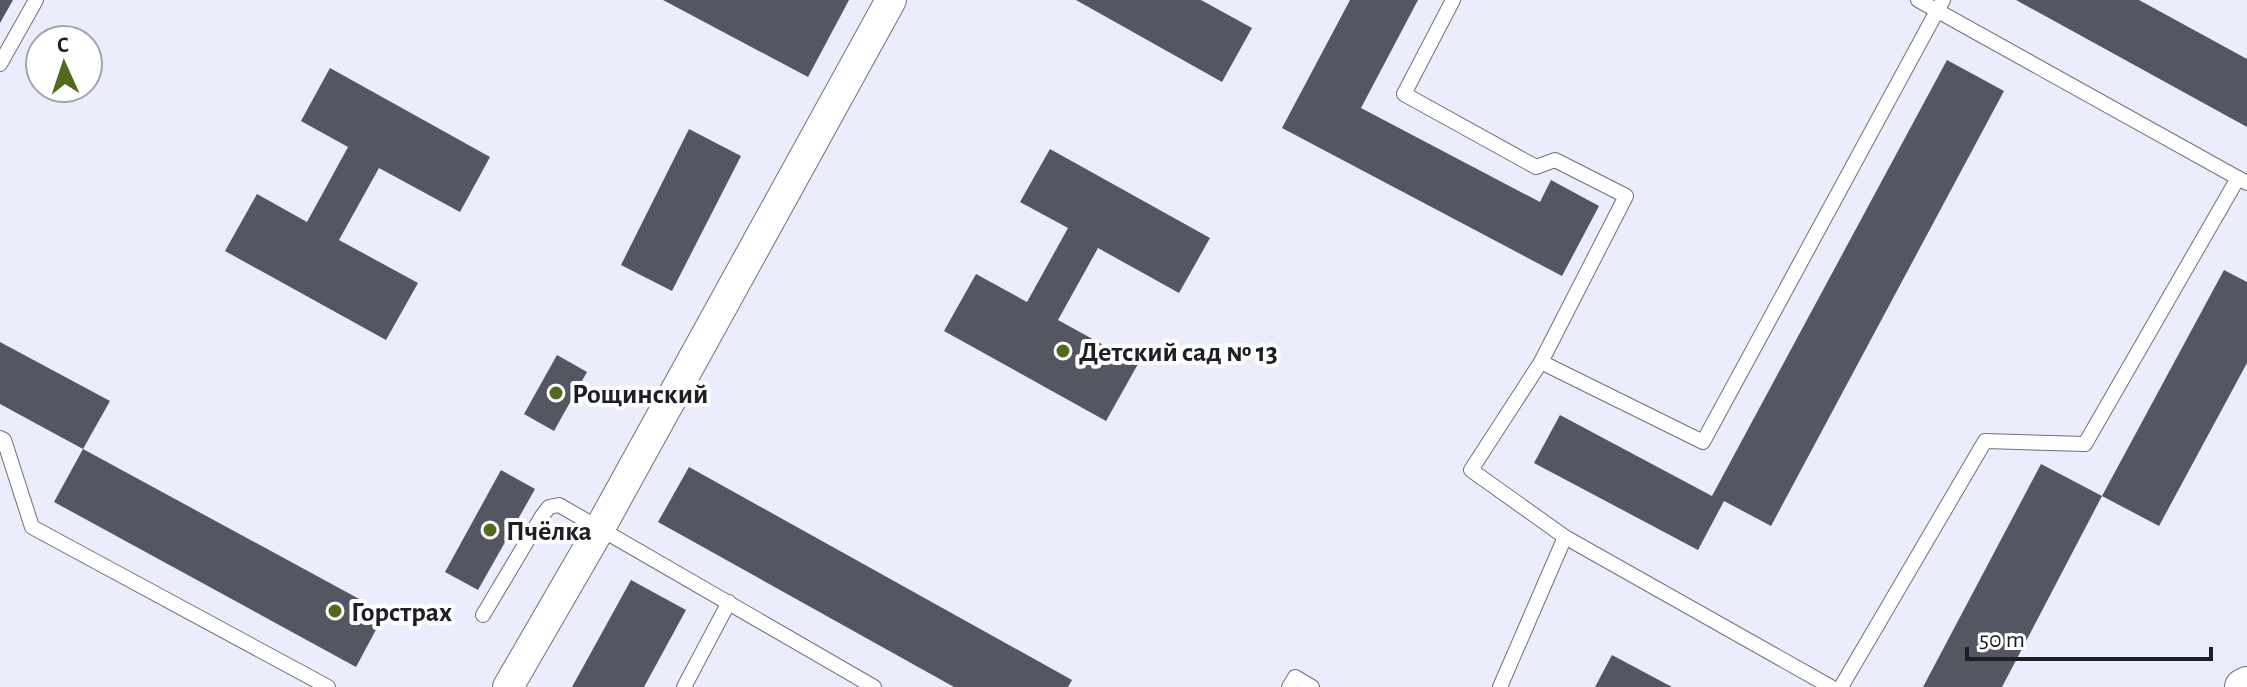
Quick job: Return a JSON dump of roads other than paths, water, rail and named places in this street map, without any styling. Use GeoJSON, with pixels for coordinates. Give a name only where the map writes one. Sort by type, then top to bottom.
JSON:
{"type":"FeatureCollection","features":[{"type":"Feature","properties":{"kind":"street"},"geometry":{"type":"LineString","coordinates":[[508,687],[600,528],[891,0]]}},
{"type":"Feature","properties":{"kind":"lane"},"geometry":{"type":"LineString","coordinates":[[0,64],[36,0]]}},
{"type":"Feature","properties":{"kind":"lane"},"geometry":{"type":"LineString","coordinates":[[1453,0],[1404,94],[1536,167],[1555,160],[1626,196],[1541,362],[1471,470],[1565,537],[1831,687]]}},
{"type":"Feature","properties":{"kind":"lane"},"geometry":{"type":"LineString","coordinates":[[1841,687],[1985,441],[2085,444],[2242,180],[1940,5],[1918,0]]}},
{"type":"Feature","properties":{"kind":"lane"},"geometry":{"type":"LineString","coordinates":[[1541,362],[1703,442],[1940,5]]}},
{"type":"Feature","properties":{"kind":"lane"},"geometry":{"type":"LineString","coordinates":[[0,438],[4,440],[32,527],[328,687]]}},
{"type":"Feature","properties":{"kind":"lane"},"geometry":{"type":"LineString","coordinates":[[483,615],[549,507],[559,505],[874,687]]}},
{"type":"Feature","properties":{"kind":"lane"},"geometry":{"type":"LineString","coordinates":[[1500,687],[1565,537]]}},
{"type":"Feature","properties":{"kind":"lane"},"geometry":{"type":"LineString","coordinates":[[684,687],[729,602]]}},
{"type":"Feature","properties":{"kind":"lane"},"geometry":{"type":"LineString","coordinates":[[1289,687],[1295,677],[1312,687]]}},
{"type":"Feature","properties":{"kind":"place","name":"Детский сад № 13"},"geometry":{"type":"Point","coordinates":[1063,351]}},
{"type":"Feature","properties":{"kind":"place","name":"Рощинский"},"geometry":{"type":"Point","coordinates":[556,393]}},
{"type":"Feature","properties":{"kind":"place","name":"Пчёлка"},"geometry":{"type":"Point","coordinates":[490,530]}},
{"type":"Feature","properties":{"kind":"place","name":"Горстрах"},"geometry":{"type":"Point","coordinates":[335,611]}}]}
